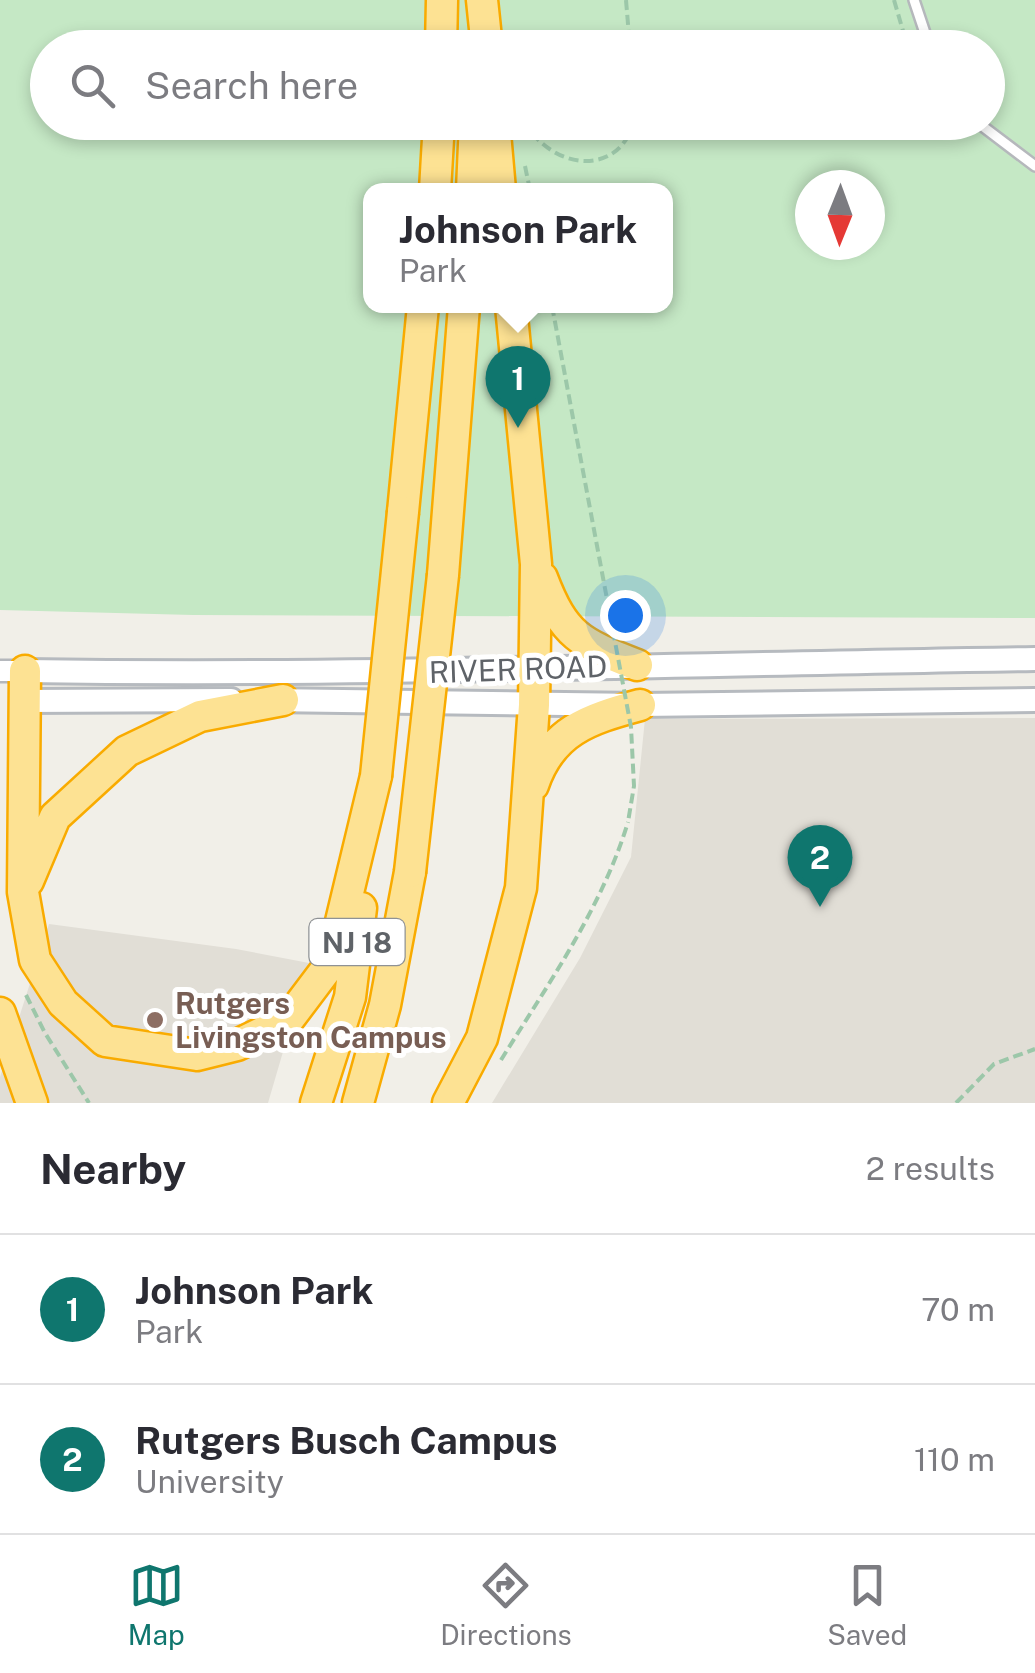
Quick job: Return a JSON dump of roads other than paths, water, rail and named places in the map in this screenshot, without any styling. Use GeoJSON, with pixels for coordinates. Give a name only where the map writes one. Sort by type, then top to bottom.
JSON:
{"type":"FeatureCollection","features":[{"type":"Feature","properties":{"kind":"highway"},"geometry":{"type":"LineString","coordinates":[[442,0],[442,30]]}},
{"type":"Feature","properties":{"kind":"highway"},"geometry":{"type":"LineString","coordinates":[[477,30],[479,0]]}},
{"type":"Feature","properties":{"kind":"highway"},"geometry":{"type":"LineString","coordinates":[[479,0],[483,30]]}},
{"type":"Feature","properties":{"kind":"highway"},"geometry":{"type":"LineString","coordinates":[[435,183],[438,140]]}},
{"type":"Feature","properties":{"kind":"highway"},"geometry":{"type":"LineString","coordinates":[[472,183],[474,140]]}},
{"type":"Feature","properties":{"kind":"highway"},"geometry":{"type":"LineString","coordinates":[[500,140],[513,183]]}},
{"type":"Feature","properties":{"kind":"highway","name":"NJ 18"},"geometry":{"type":"LineString","coordinates":[[316,1103],[350,997],[422,313]]}},
{"type":"Feature","properties":{"kind":"highway","name":"NJ 18"},"geometry":{"type":"LineString","coordinates":[[358,1103],[392,974],[410,872],[443,575],[463,313]]}},
{"type":"Feature","properties":{"kind":"highway"},"geometry":{"type":"LineString","coordinates":[[448,1103],[482,1038],[521,888],[534,704],[536,564],[512,313]]}},
{"type":"Feature","properties":{"kind":"highway"},"geometry":{"type":"LineString","coordinates":[[536,564],[556,614],[572,633],[597,650],[637,665]]}},
{"type":"Feature","properties":{"kind":"highway"},"geometry":{"type":"LineString","coordinates":[[12,686],[23,892],[35,960],[63,1002],[105,1041],[197,1054],[237,1045],[288,1020],[330,963],[376,776]]}},
{"type":"Feature","properties":{"kind":"highway"},"geometry":{"type":"LineString","coordinates":[[23,892],[55,817],[127,751],[200,716],[284,700]]}},
{"type":"Feature","properties":{"kind":"highway"},"geometry":{"type":"LineString","coordinates":[[527,802],[540,763],[568,731],[599,716],[640,705]]}},
{"type":"Feature","properties":{"kind":"highway"},"geometry":{"type":"LineString","coordinates":[[0,1013],[32,1103]]}},
{"type":"Feature","properties":{"kind":"main road","name":"RIVER ROAD"},"geometry":{"type":"LineString","coordinates":[[12,686],[637,665],[1035,659]]}},
{"type":"Feature","properties":{"kind":"main road","name":"RIVER ROAD"},"geometry":{"type":"LineString","coordinates":[[12,686],[284,700],[534,704],[1035,700]]}},
{"type":"Feature","properties":{"kind":"lane"},"geometry":{"type":"LineString","coordinates":[[914,0],[924,30]]}},
{"type":"Feature","properties":{"kind":"lane"},"geometry":{"type":"LineString","coordinates":[[1001,140],[1035,166]]}},
{"type":"Feature","properties":{"kind":"place","name":"Johnson Park"},"geometry":{"type":"Point","coordinates":[518,428]}},
{"type":"Feature","properties":{"kind":"place","name":"Rutgers Busch Campus"},"geometry":{"type":"Point","coordinates":[820,907]}},
{"type":"Feature","properties":{"kind":"place","name":"Rutgers Livingston Campus"},"geometry":{"type":"Point","coordinates":[155,1020]}}]}
